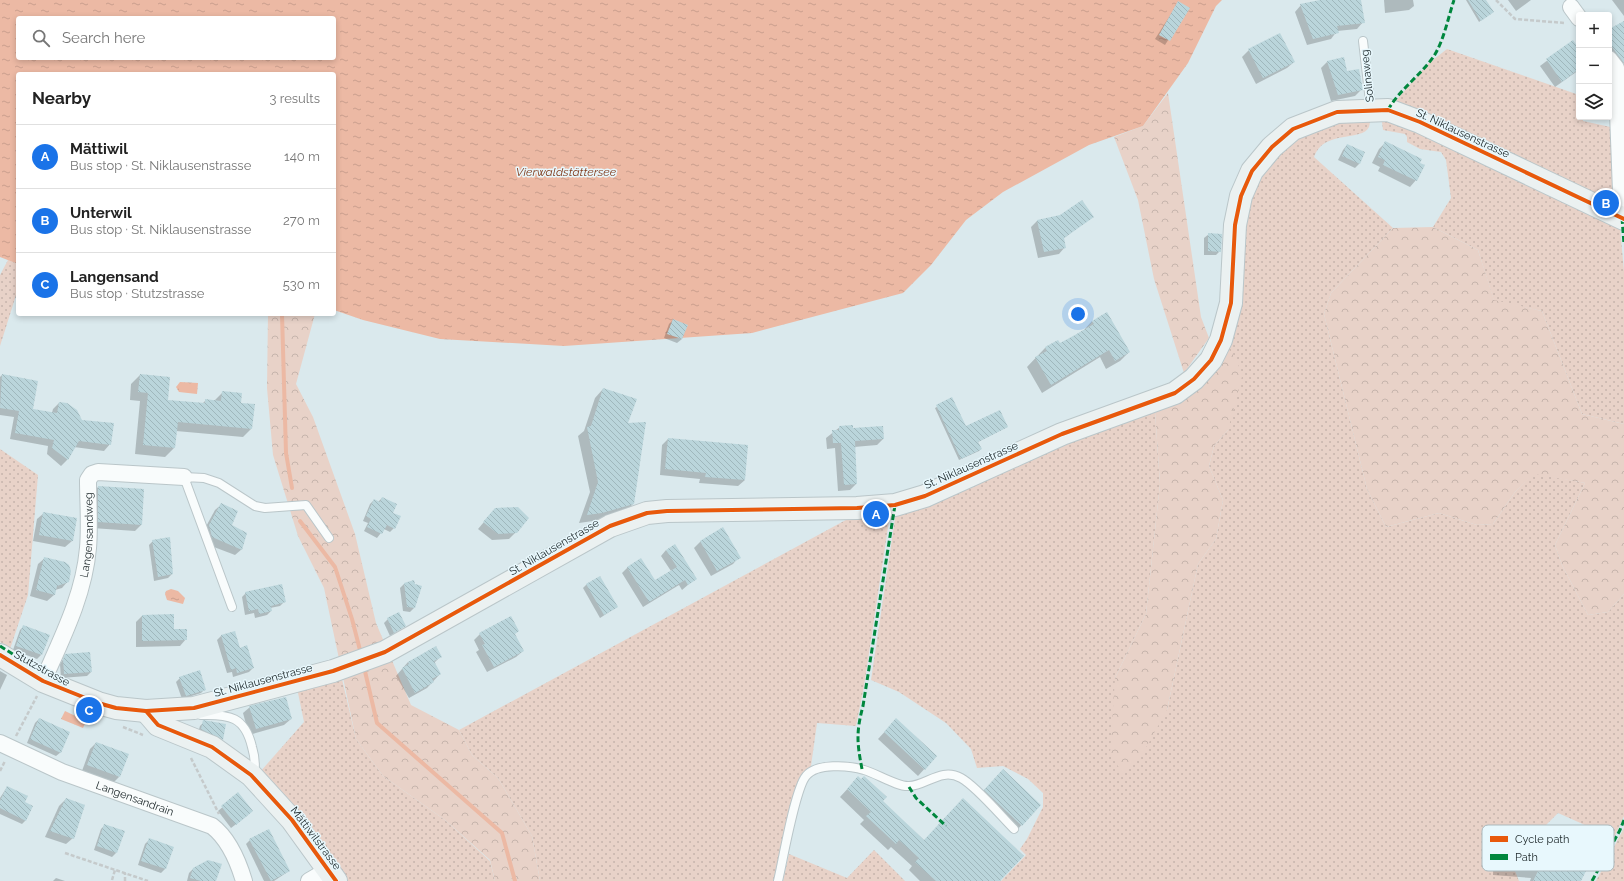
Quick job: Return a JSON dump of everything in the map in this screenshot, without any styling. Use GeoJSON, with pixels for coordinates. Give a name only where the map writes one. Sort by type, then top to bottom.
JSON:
{"type":"FeatureCollection","features":[{"type":"Feature","properties":{"kind":"street"},"geometry":{"type":"LineString","coordinates":[[1612,63],[1616,68],[1620,84],[1618,113],[1623,218]]}},
{"type":"Feature","properties":{"kind":"street","name":"St. Niklausenstrasse"},"geometry":{"type":"LineString","coordinates":[[146,711],[171,711],[199,706],[333,671],[385,652],[610,526],[647,513],[702,509],[857,508],[895,505],[924,496],[1062,434],[1175,393],[1194,379],[1211,360],[1227,323],[1231,303],[1235,225],[1241,196],[1252,171],[1272,146],[1293,130],[1337,112],[1388,110],[1420,122],[1623,218]]}},
{"type":"Feature","properties":{"kind":"street","name":"Langensandweg"},"geometry":{"type":"LineString","coordinates":[[41,686],[79,597],[88,547],[88,480],[92,474],[98,472],[184,477]]}},
{"type":"Feature","properties":{"kind":"street","name":"Stutzstrasse"},"geometry":{"type":"LineString","coordinates":[[0,654],[41,686],[116,708],[146,711]]}},
{"type":"Feature","properties":{"kind":"street","name":"Mättiwilstrasse"},"geometry":{"type":"LineString","coordinates":[[146,711],[158,725],[212,747],[240,766],[253,777],[292,820],[332,875]]}},
{"type":"Feature","properties":{"kind":"street","name":"Langensandrain"},"geometry":{"type":"LineString","coordinates":[[5,746],[62,772],[100,787],[212,826],[222,833],[230,847],[244,881]]}},
{"type":"Feature","properties":{"kind":"street"},"geometry":{"type":"LineString","coordinates":[[309,881],[332,875]]}},
{"type":"Feature","properties":{"kind":"lane","name":"Solinaweg"},"geometry":{"type":"LineString","coordinates":[[1363,41],[1371,110]]}},
{"type":"Feature","properties":{"kind":"lane"},"geometry":{"type":"LineString","coordinates":[[232,607],[184,477],[204,478],[219,483],[255,506],[265,508],[306,505],[330,538]]}},
{"type":"Feature","properties":{"kind":"lane"},"geometry":{"type":"LineString","coordinates":[[199,706],[201,715],[218,715],[236,719],[243,724],[249,734],[255,759],[256,765],[253,777]]}},
{"type":"Feature","properties":{"kind":"lane"},"geometry":{"type":"LineString","coordinates":[[778,881],[800,784],[813,769],[823,766],[862,769],[909,786],[942,775],[954,775],[962,778],[970,785],[1014,829]]}},
{"type":"Feature","properties":{"kind":"path"},"geometry":{"type":"LineString","coordinates":[[1496,0],[1515,19],[1556,24],[1574,16]]}},
{"type":"Feature","properties":{"kind":"path"},"geometry":{"type":"LineString","coordinates":[[0,771],[5,746],[41,686]]}},
{"type":"Feature","properties":{"kind":"path"},"geometry":{"type":"LineString","coordinates":[[121,726],[148,737]]}},
{"type":"Feature","properties":{"kind":"path"},"geometry":{"type":"LineString","coordinates":[[188,752],[221,818]]}},
{"type":"Feature","properties":{"kind":"path"},"geometry":{"type":"LineString","coordinates":[[65,853],[148,881]]}},
{"type":"Feature","properties":{"kind":"path"},"geometry":{"type":"LineString","coordinates":[[112,880],[115,870]]}},
{"type":"Feature","properties":{"kind":"path"},"geometry":{"type":"LineString","coordinates":[[125,873],[125,881]]}},
{"type":"Feature","properties":{"kind":"green space"},"geometry":{"type":"Polygon","coordinates":[[[1447,49],[1576,94],[1576,120],[1583,120],[1615,128],[1615,196],[1605,201],[1393,104],[1429,63],[1447,49]]]}},
{"type":"Feature","properties":{"kind":"green space"},"geometry":{"type":"Polygon","coordinates":[[[1168,93],[1201,317],[1209,338],[1184,373],[1154,279],[1138,200],[1114,137],[1143,126],[1168,93]]]}},
{"type":"Feature","properties":{"kind":"green space"},"geometry":{"type":"Polygon","coordinates":[[[1386,116],[1620,228],[1624,271],[1624,424],[1582,414],[1542,311],[1494,301],[1478,250],[1433,227],[1451,198],[1446,160],[1441,152],[1420,149],[1407,142],[1407,137],[1405,134],[1383,130],[1382,122],[1386,116]]]}},
{"type":"Feature","properties":{"kind":"green space"},"geometry":{"type":"Polygon","coordinates":[[[1370,117],[1369,127],[1365,131],[1359,134],[1334,139],[1326,143],[1319,148],[1314,157],[1393,228],[1331,293],[1324,314],[1367,489],[1386,527],[1439,513],[1477,525],[1493,524],[1515,492],[1534,473],[1585,483],[1555,545],[1562,565],[1588,615],[1608,612],[1624,594],[1624,816],[1614,838],[1614,825],[1585,825],[1558,813],[1546,825],[1482,825],[1482,871],[1515,871],[1519,881],[1001,881],[1026,855],[1020,849],[1027,839],[1043,807],[1043,793],[1028,779],[1003,766],[977,768],[971,749],[946,723],[899,692],[871,680],[896,512],[1039,448],[1155,411],[1160,484],[1146,614],[1115,678],[1167,710],[1198,564],[1216,539],[1223,500],[1209,466],[1214,446],[1228,430],[1226,346],[1240,224],[1262,166],[1309,127],[1370,117]]]}},
{"type":"Feature","properties":{"kind":"green space"},"geometry":{"type":"Polygon","coordinates":[[[1433,227],[1478,250],[1494,300],[1542,311],[1582,414],[1624,424],[1624,594],[1608,612],[1588,615],[1562,565],[1555,545],[1585,483],[1534,474],[1515,492],[1493,524],[1477,525],[1439,513],[1386,527],[1367,489],[1324,314],[1331,293],[1393,228],[1433,227]]]}},
{"type":"Feature","properties":{"kind":"green space"},"geometry":{"type":"Polygon","coordinates":[[[8,260],[16,263],[16,295],[0,346],[0,275],[8,260]]]}},
{"type":"Feature","properties":{"kind":"green space"},"geometry":{"type":"Polygon","coordinates":[[[268,316],[314,316],[296,384],[313,417],[355,534],[376,623],[411,705],[459,730],[472,755],[498,778],[532,836],[540,881],[495,881],[490,860],[445,820],[383,776],[356,739],[324,588],[298,536],[273,455],[267,388],[268,316]]]}},
{"type":"Feature","properties":{"kind":"green space"},"geometry":{"type":"Polygon","coordinates":[[[1226,346],[1236,358],[1242,376],[1228,430],[1214,446],[1209,466],[1223,500],[1216,539],[1198,564],[1167,710],[1143,753],[1122,772],[1110,754],[1115,678],[1146,614],[1160,484],[1155,411],[1226,346]]]}},
{"type":"Feature","properties":{"kind":"green space"},"geometry":{"type":"Polygon","coordinates":[[[0,449],[38,475],[28,595],[10,649],[0,642],[0,449]]]}},
{"type":"Feature","properties":{"kind":"green space"},"geometry":{"type":"Polygon","coordinates":[[[890,514],[864,686],[856,726],[817,723],[811,766],[800,779],[775,881],[540,881],[532,836],[498,778],[472,755],[459,730],[855,515],[890,514]]]}},
{"type":"Feature","properties":{"kind":"green space"},"geometry":{"type":"Polygon","coordinates":[[[342,679],[356,739],[383,776],[445,820],[490,861],[495,881],[345,881],[260,772],[304,722],[297,688],[342,679]]]}},
{"type":"Feature","properties":{"kind":"green space"},"geometry":{"type":"Polygon","coordinates":[[[1624,828],[1624,881],[1596,881],[1601,871],[1614,871],[1614,847],[1624,828]]]}},
{"type":"Feature","properties":{"kind":"green space"},"geometry":{"type":"Polygon","coordinates":[[[874,850],[905,881],[783,881],[789,854],[847,878],[874,850]]]}},
{"type":"Feature","properties":{"kind":"water","name":"Vierwaldstättersee"},"geometry":{"type":"Polygon","coordinates":[[[0,0],[1222,0],[1216,6],[1188,63],[1143,126],[1089,145],[1003,192],[966,220],[931,265],[903,293],[752,333],[564,346],[440,339],[363,320],[336,311],[336,72],[16,72],[16,263],[0,257],[0,0]]]}},
{"type":"Feature","properties":{"kind":"water"},"geometry":{"type":"Polygon","coordinates":[[[180,382],[198,383],[197,394],[179,392],[176,387],[180,382]]]}},
{"type":"Feature","properties":{"kind":"water"},"geometry":{"type":"Polygon","coordinates":[[[171,589],[178,591],[185,598],[183,604],[167,600],[165,594],[166,591],[171,589]]]}},
{"type":"Feature","properties":{"kind":"water"},"geometry":{"type":"Polygon","coordinates":[[[65,711],[86,721],[83,728],[61,719],[65,711]]]}},
{"type":"Feature","properties":{"kind":"building"},"geometry":{"type":"Polygon","coordinates":[[[1320,0],[1361,0],[1365,23],[1337,26],[1339,33],[1313,39],[1300,4],[1320,0]]]}},
{"type":"Feature","properties":{"kind":"building"},"geometry":{"type":"Polygon","coordinates":[[[1468,0],[1486,0],[1494,12],[1481,21],[1468,0]]]}},
{"type":"Feature","properties":{"kind":"building"},"geometry":{"type":"Polygon","coordinates":[[[1178,1],[1190,8],[1170,41],[1159,35],[1178,1]]]}},
{"type":"Feature","properties":{"kind":"building"},"geometry":{"type":"Polygon","coordinates":[[[1624,21],[1624,63],[1612,47],[1612,27],[1624,21]]]}},
{"type":"Feature","properties":{"kind":"building"},"geometry":{"type":"Polygon","coordinates":[[[1280,33],[1295,62],[1263,78],[1248,49],[1280,33]]]}},
{"type":"Feature","properties":{"kind":"building"},"geometry":{"type":"Polygon","coordinates":[[[1573,40],[1576,44],[1576,71],[1562,82],[1546,59],[1573,40]]]}},
{"type":"Feature","properties":{"kind":"building"},"geometry":{"type":"Polygon","coordinates":[[[1344,57],[1347,71],[1359,69],[1363,90],[1338,95],[1327,61],[1344,57]]]}},
{"type":"Feature","properties":{"kind":"building"},"geometry":{"type":"Polygon","coordinates":[[[1385,141],[1422,159],[1420,163],[1425,165],[1417,181],[1383,165],[1385,160],[1378,157],[1385,141]]]}},
{"type":"Feature","properties":{"kind":"building"},"geometry":{"type":"Polygon","coordinates":[[[1347,144],[1365,152],[1360,164],[1342,156],[1347,144]]]}},
{"type":"Feature","properties":{"kind":"building"},"geometry":{"type":"Polygon","coordinates":[[[1082,200],[1094,217],[1064,238],[1066,248],[1044,252],[1037,220],[1060,215],[1082,200]]]}},
{"type":"Feature","properties":{"kind":"building"},"geometry":{"type":"Polygon","coordinates":[[[1208,233],[1222,234],[1221,252],[1208,251],[1208,233]]]}},
{"type":"Feature","properties":{"kind":"building"},"geometry":{"type":"Polygon","coordinates":[[[1107,312],[1130,352],[1115,361],[1109,350],[1051,385],[1035,357],[1047,351],[1045,347],[1058,340],[1060,343],[1094,324],[1092,321],[1107,312]]]}},
{"type":"Feature","properties":{"kind":"building"},"geometry":{"type":"Polygon","coordinates":[[[673,319],[688,325],[682,339],[667,334],[673,319]]]}},
{"type":"Feature","properties":{"kind":"building"},"geometry":{"type":"Polygon","coordinates":[[[2,374],[38,381],[33,409],[57,413],[59,402],[67,403],[77,410],[82,420],[114,423],[111,445],[79,441],[68,460],[52,448],[54,440],[15,433],[19,411],[0,408],[2,374]]]}},
{"type":"Feature","properties":{"kind":"building"},"geometry":{"type":"Polygon","coordinates":[[[140,374],[170,377],[168,400],[205,403],[205,399],[221,401],[222,391],[242,393],[241,403],[255,404],[252,429],[178,422],[175,448],[143,445],[148,393],[138,392],[140,374]]]}},
{"type":"Feature","properties":{"kind":"building"},"geometry":{"type":"Polygon","coordinates":[[[603,388],[637,399],[628,423],[646,422],[634,504],[602,513],[587,515],[598,482],[587,427],[591,426],[603,388]]]}},
{"type":"Feature","properties":{"kind":"building"},"geometry":{"type":"Polygon","coordinates":[[[952,397],[966,426],[1000,410],[1008,427],[978,442],[982,449],[961,459],[936,405],[952,397]]]}},
{"type":"Feature","properties":{"kind":"building"},"geometry":{"type":"Polygon","coordinates":[[[853,425],[853,428],[883,426],[884,439],[855,441],[857,484],[844,485],[841,443],[833,443],[832,430],[839,430],[839,426],[853,425]]]}},
{"type":"Feature","properties":{"kind":"building"},"geometry":{"type":"Polygon","coordinates":[[[668,438],[748,445],[745,480],[705,477],[706,473],[665,469],[668,438]]]}},
{"type":"Feature","properties":{"kind":"building"},"geometry":{"type":"Polygon","coordinates":[[[98,486],[144,489],[142,525],[98,522],[98,486]]]}},
{"type":"Feature","properties":{"kind":"building"},"geometry":{"type":"Polygon","coordinates":[[[382,497],[397,504],[393,513],[401,516],[395,529],[387,525],[382,534],[367,527],[371,519],[366,516],[374,499],[380,502],[382,497]]]}},
{"type":"Feature","properties":{"kind":"building"},"geometry":{"type":"Polygon","coordinates":[[[221,503],[238,511],[232,525],[247,533],[242,550],[212,537],[209,525],[221,503]]]}},
{"type":"Feature","properties":{"kind":"building"},"geometry":{"type":"Polygon","coordinates":[[[518,507],[529,518],[517,533],[498,534],[483,522],[495,508],[518,507]]]}},
{"type":"Feature","properties":{"kind":"building"},"geometry":{"type":"Polygon","coordinates":[[[43,512],[77,518],[73,541],[39,535],[43,512]]]}},
{"type":"Feature","properties":{"kind":"building"},"geometry":{"type":"Polygon","coordinates":[[[723,527],[741,558],[717,571],[700,541],[723,527]]]}},
{"type":"Feature","properties":{"kind":"building"},"geometry":{"type":"Polygon","coordinates":[[[170,537],[173,574],[158,577],[152,540],[170,537]]]}},
{"type":"Feature","properties":{"kind":"building"},"geometry":{"type":"Polygon","coordinates":[[[675,544],[697,579],[688,585],[685,580],[649,602],[627,567],[641,558],[655,580],[677,567],[666,550],[675,544]]]}},
{"type":"Feature","properties":{"kind":"building"},"geometry":{"type":"Polygon","coordinates":[[[44,557],[65,562],[69,565],[71,571],[69,582],[57,586],[55,595],[36,590],[44,557]]]}},
{"type":"Feature","properties":{"kind":"building"},"geometry":{"type":"Polygon","coordinates":[[[600,576],[618,607],[604,615],[586,584],[600,576]]]}},
{"type":"Feature","properties":{"kind":"building"},"geometry":{"type":"Polygon","coordinates":[[[414,580],[415,584],[422,586],[415,608],[407,607],[404,583],[414,580]]]}},
{"type":"Feature","properties":{"kind":"building"},"geometry":{"type":"Polygon","coordinates":[[[282,584],[286,602],[271,606],[272,611],[259,614],[258,609],[249,611],[245,592],[282,584]]]}},
{"type":"Feature","properties":{"kind":"building"},"geometry":{"type":"Polygon","coordinates":[[[399,612],[406,626],[394,633],[387,618],[399,612]]]}},
{"type":"Feature","properties":{"kind":"building"},"geometry":{"type":"Polygon","coordinates":[[[174,614],[174,629],[187,629],[187,640],[142,641],[142,615],[174,614]]]}},
{"type":"Feature","properties":{"kind":"building"},"geometry":{"type":"Polygon","coordinates":[[[511,616],[519,631],[515,634],[524,651],[494,667],[482,645],[485,644],[479,633],[511,616]]]}},
{"type":"Feature","properties":{"kind":"building"},"geometry":{"type":"Polygon","coordinates":[[[23,625],[50,635],[42,655],[16,646],[23,625]]]}},
{"type":"Feature","properties":{"kind":"building"},"geometry":{"type":"Polygon","coordinates":[[[235,631],[240,648],[247,645],[254,668],[237,673],[236,668],[231,670],[221,635],[235,631]]]}},
{"type":"Feature","properties":{"kind":"building"},"geometry":{"type":"Polygon","coordinates":[[[436,646],[442,657],[434,661],[441,674],[432,679],[434,682],[415,693],[402,668],[409,664],[408,662],[436,646]]]}},
{"type":"Feature","properties":{"kind":"building"},"geometry":{"type":"Polygon","coordinates":[[[90,652],[92,672],[64,674],[63,659],[65,654],[90,652]]]}},
{"type":"Feature","properties":{"kind":"building"},"geometry":{"type":"Polygon","coordinates":[[[200,670],[206,690],[186,696],[179,677],[200,670]]]}},
{"type":"Feature","properties":{"kind":"building"},"geometry":{"type":"Polygon","coordinates":[[[286,697],[292,719],[256,729],[249,706],[286,697]]]}},
{"type":"Feature","properties":{"kind":"building"},"geometry":{"type":"Polygon","coordinates":[[[39,718],[70,732],[61,753],[30,739],[39,718]]]}},
{"type":"Feature","properties":{"kind":"building"},"geometry":{"type":"Polygon","coordinates":[[[896,718],[937,756],[925,770],[884,732],[896,718]]]}},
{"type":"Feature","properties":{"kind":"building"},"geometry":{"type":"Polygon","coordinates":[[[203,720],[226,724],[223,740],[201,729],[203,720]]]}},
{"type":"Feature","properties":{"kind":"building"},"geometry":{"type":"Polygon","coordinates":[[[96,742],[129,754],[120,777],[87,765],[96,742]]]}},
{"type":"Feature","properties":{"kind":"building"},"geometry":{"type":"Polygon","coordinates":[[[1003,769],[1041,805],[1022,826],[984,790],[1003,769]]]}},
{"type":"Feature","properties":{"kind":"building"},"geometry":{"type":"Polygon","coordinates":[[[858,776],[861,779],[864,776],[887,797],[883,801],[924,840],[963,798],[1024,856],[1000,881],[936,881],[915,862],[919,858],[899,840],[896,844],[866,816],[871,812],[847,789],[858,776]]]}},
{"type":"Feature","properties":{"kind":"building"},"geometry":{"type":"Polygon","coordinates":[[[7,786],[28,796],[25,802],[33,806],[26,821],[0,808],[0,801],[7,786]]]}},
{"type":"Feature","properties":{"kind":"building"},"geometry":{"type":"Polygon","coordinates":[[[238,792],[253,811],[236,825],[221,806],[238,792]]]}},
{"type":"Feature","properties":{"kind":"building"},"geometry":{"type":"Polygon","coordinates":[[[66,798],[85,805],[74,839],[50,831],[66,798]]]}},
{"type":"Feature","properties":{"kind":"building"},"geometry":{"type":"Polygon","coordinates":[[[104,824],[125,831],[117,853],[97,846],[104,824]]]}},
{"type":"Feature","properties":{"kind":"building"},"geometry":{"type":"Polygon","coordinates":[[[269,829],[290,871],[271,881],[249,839],[269,829]]]}},
{"type":"Feature","properties":{"kind":"building"},"geometry":{"type":"Polygon","coordinates":[[[149,838],[174,847],[166,869],[141,861],[149,838]]]}},
{"type":"Feature","properties":{"kind":"building"},"geometry":{"type":"Polygon","coordinates":[[[208,860],[222,864],[216,881],[201,881],[190,878],[193,868],[208,860]]]}},
{"type":"Feature","properties":{"kind":"building"},"geometry":{"type":"Polygon","coordinates":[[[1538,871],[1586,871],[1581,881],[1533,881],[1538,871]]]}},
{"type":"Feature","properties":{"kind":"waterway"},"geometry":{"type":"LineString","coordinates":[[282,316],[286,453],[292,488]]}},
{"type":"Feature","properties":{"kind":"waterway"},"geometry":{"type":"LineString","coordinates":[[300,521],[335,567],[352,619],[361,654]]}},
{"type":"Feature","properties":{"kind":"waterway"},"geometry":{"type":"LineString","coordinates":[[364,667],[377,723],[502,833],[515,881]]}},
{"type":"Feature","properties":{"kind":"marked path"},"geometry":{"type":"LineString","coordinates":[[1388,110],[1398,96],[1434,56],[1443,36],[1454,0]]}},
{"type":"Feature","properties":{"kind":"marked path"},"geometry":{"type":"LineString","coordinates":[[1622,218],[1624,244]]}},
{"type":"Feature","properties":{"kind":"marked path"},"geometry":{"type":"LineString","coordinates":[[862,769],[858,744],[858,731],[895,505]]}},
{"type":"Feature","properties":{"kind":"marked path"},"geometry":{"type":"LineString","coordinates":[[0,646],[19,658]]}},
{"type":"Feature","properties":{"kind":"marked path"},"geometry":{"type":"LineString","coordinates":[[909,787],[916,798],[946,826]]}},
{"type":"Feature","properties":{"kind":"marked path"},"geometry":{"type":"LineString","coordinates":[[1614,841],[1624,820]]}},
{"type":"Feature","properties":{"kind":"marked path"},"geometry":{"type":"LineString","coordinates":[[1592,881],[1597,871]]}},
{"type":"Feature","properties":{"kind":"cycle path"},"geometry":{"type":"LineString","coordinates":[[0,655],[43,681],[98,703],[116,708],[146,711],[194,708],[333,671],[385,652],[610,526],[647,513],[667,511],[857,508],[895,505],[925,496],[1062,434],[1175,393],[1194,379],[1211,360],[1221,340],[1231,303],[1235,225],[1241,196],[1252,171],[1272,147],[1293,129],[1337,112],[1388,110],[1420,122],[1624,219]]}},
{"type":"Feature","properties":{"kind":"cycle path"},"geometry":{"type":"LineString","coordinates":[[146,711],[158,725],[212,747],[251,775],[292,820],[336,881]]}},
{"type":"Feature","properties":{"kind":"place","name":"Unterwil"},"geometry":{"type":"Point","coordinates":[1606,203]}},
{"type":"Feature","properties":{"kind":"place","name":"Mättiwil"},"geometry":{"type":"Point","coordinates":[876,514]}},
{"type":"Feature","properties":{"kind":"place","name":"Langensand"},"geometry":{"type":"Point","coordinates":[89,710]}}]}
